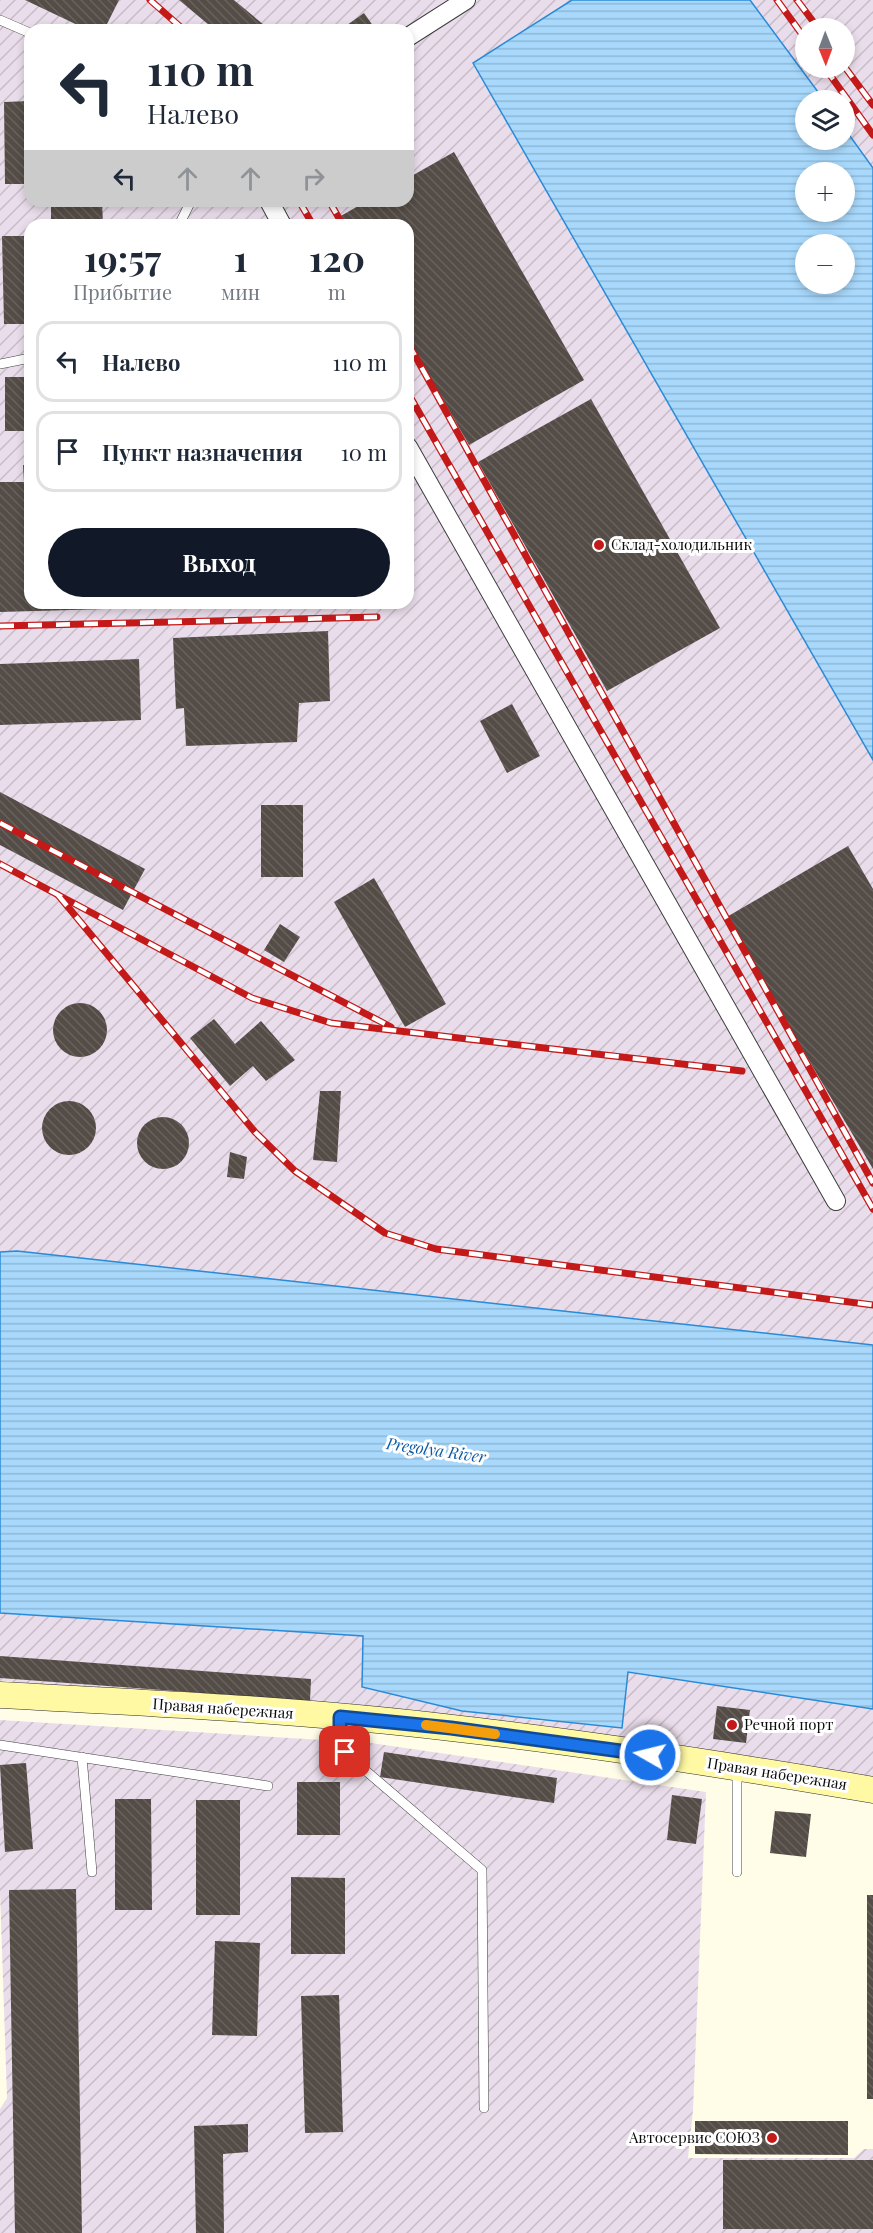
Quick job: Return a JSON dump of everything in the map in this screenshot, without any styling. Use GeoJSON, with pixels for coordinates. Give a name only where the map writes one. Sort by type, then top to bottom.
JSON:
{"type":"FeatureCollection","features":[{"type":"Feature","properties":{"kind":"main road","name":"Правая набережная"},"geometry":{"type":"LineString","coordinates":[[0,1695],[235,1708],[451,1728],[738,1767],[873,1790]]}},
{"type":"Feature","properties":{"kind":"street"},"geometry":{"type":"LineString","coordinates":[[414,33],[466,0]]}},
{"type":"Feature","properties":{"kind":"street"},"geometry":{"type":"LineString","coordinates":[[414,458],[836,1201]]}},
{"type":"Feature","properties":{"kind":"lane"},"geometry":{"type":"LineString","coordinates":[[0,20],[24,30]]}},
{"type":"Feature","properties":{"kind":"lane"},"geometry":{"type":"LineString","coordinates":[[0,364],[24,359]]}},
{"type":"Feature","properties":{"kind":"lane"},"geometry":{"type":"LineString","coordinates":[[340,1717],[340,1735],[345,1752],[482,1870],[484,2108]]}},
{"type":"Feature","properties":{"kind":"lane"},"geometry":{"type":"LineString","coordinates":[[0,1745],[268,1786]]}},
{"type":"Feature","properties":{"kind":"lane"},"geometry":{"type":"LineString","coordinates":[[82,1757],[92,1872]]}},
{"type":"Feature","properties":{"kind":"lane"},"geometry":{"type":"LineString","coordinates":[[736,1872],[738,1767]]}},
{"type":"Feature","properties":{"kind":"shaded area"},"geometry":{"type":"Polygon","coordinates":[[[0,0],[572,0],[473,64],[873,760],[873,1345],[17,1251],[0,1252],[0,0]]]}},
{"type":"Feature","properties":{"kind":"shaded area"},"geometry":{"type":"Polygon","coordinates":[[[750,0],[873,0],[873,168],[855,143],[855,90],[817,90],[808,78],[855,78],[855,18],[795,18],[795,61],[750,0]]]}},
{"type":"Feature","properties":{"kind":"shaded area"},"geometry":{"type":"Polygon","coordinates":[[[0,1613],[363,1636],[362,1687],[462,1711],[544,1721],[628,1672],[873,1709],[873,1778],[360,1709],[0,1681],[0,1613]]]}},
{"type":"Feature","properties":{"kind":"shaded area"},"geometry":{"type":"Polygon","coordinates":[[[0,1720],[371,1743],[706,1792],[693,2110],[688,2158],[854,2158],[864,2149],[873,2149],[873,2233],[0,2233],[0,2109],[7,2098],[0,1891],[0,1720]]]}},
{"type":"Feature","properties":{"kind":"water"},"geometry":{"type":"Polygon","coordinates":[[[572,0],[750,0],[795,61],[795,78],[808,78],[817,90],[795,90],[795,150],[855,150],[855,143],[873,168],[873,760],[473,63],[572,0]]]}},
{"type":"Feature","properties":{"kind":"water","name":"Pregolya River"},"geometry":{"type":"Polygon","coordinates":[[[17,1251],[873,1345],[873,1709],[628,1672],[622,1728],[462,1711],[362,1687],[363,1636],[0,1613],[0,1252],[17,1251]]]}},
{"type":"Feature","properties":{"kind":"building"},"geometry":{"type":"Polygon","coordinates":[[[25,0],[119,0],[107,24],[75,24],[25,0]]]}},
{"type":"Feature","properties":{"kind":"building"},"geometry":{"type":"Polygon","coordinates":[[[179,0],[234,0],[263,24],[208,24],[179,0]]]}},
{"type":"Feature","properties":{"kind":"building"},"geometry":{"type":"Polygon","coordinates":[[[364,13],[372,24],[348,24],[364,13]]]}},
{"type":"Feature","properties":{"kind":"building"},"geometry":{"type":"Polygon","coordinates":[[[24,101],[24,184],[5,184],[4,102],[24,101]]]}},
{"type":"Feature","properties":{"kind":"building"},"geometry":{"type":"Polygon","coordinates":[[[454,152],[584,380],[469,445],[414,349],[414,219],[340,219],[339,217],[356,207],[414,207],[414,175],[454,152]]]}},
{"type":"Feature","properties":{"kind":"building"},"geometry":{"type":"Polygon","coordinates":[[[51,207],[102,207],[103,219],[51,219],[51,207]]]}},
{"type":"Feature","properties":{"kind":"building"},"geometry":{"type":"Polygon","coordinates":[[[2,236],[24,236],[24,324],[4,324],[2,236]]]}},
{"type":"Feature","properties":{"kind":"building"},"geometry":{"type":"Polygon","coordinates":[[[5,377],[24,377],[24,431],[5,431],[5,377]]]}},
{"type":"Feature","properties":{"kind":"building","name":"Склад-холодильник"},"geometry":{"type":"Polygon","coordinates":[[[591,399],[720,628],[607,691],[478,462],[591,399]]]}},
{"type":"Feature","properties":{"kind":"building"},"geometry":{"type":"Polygon","coordinates":[[[0,482],[24,482],[24,609],[106,609],[0,612],[0,482]]]}},
{"type":"Feature","properties":{"kind":"building"},"geometry":{"type":"Polygon","coordinates":[[[328,631],[330,701],[299,703],[297,742],[186,746],[184,708],[176,709],[173,638],[328,631]]]}},
{"type":"Feature","properties":{"kind":"building"},"geometry":{"type":"Polygon","coordinates":[[[139,659],[141,720],[0,725],[0,664],[139,659]]]}},
{"type":"Feature","properties":{"kind":"building"},"geometry":{"type":"Polygon","coordinates":[[[512,704],[540,756],[507,773],[480,721],[512,704]]]}},
{"type":"Feature","properties":{"kind":"building"},"geometry":{"type":"Polygon","coordinates":[[[0,792],[145,869],[123,910],[0,845],[0,792]]]}},
{"type":"Feature","properties":{"kind":"building"},"geometry":{"type":"Polygon","coordinates":[[[261,805],[303,805],[303,877],[261,877],[261,805]]]}},
{"type":"Feature","properties":{"kind":"building"},"geometry":{"type":"Polygon","coordinates":[[[848,846],[873,889],[873,1169],[725,918],[848,846]]]}},
{"type":"Feature","properties":{"kind":"building"},"geometry":{"type":"Polygon","coordinates":[[[374,878],[446,1004],[405,1027],[334,902],[374,878]]]}},
{"type":"Feature","properties":{"kind":"building"},"geometry":{"type":"Polygon","coordinates":[[[280,924],[300,937],[284,962],[264,950],[280,924]]]}},
{"type":"Feature","properties":{"kind":"building"},"geometry":{"type":"Polygon","coordinates":[[[80,1003],[90,1005],[99,1011],[105,1020],[107,1030],[105,1040],[99,1049],[90,1055],[80,1057],[70,1055],[61,1049],[55,1040],[53,1030],[55,1020],[61,1011],[70,1005],[80,1003]]]}},
{"type":"Feature","properties":{"kind":"building"},"geometry":{"type":"Polygon","coordinates":[[[214,1019],[235,1044],[261,1021],[295,1060],[266,1081],[253,1066],[230,1086],[190,1038],[214,1019]]]}},
{"type":"Feature","properties":{"kind":"building"},"geometry":{"type":"Polygon","coordinates":[[[320,1091],[341,1091],[337,1162],[313,1160],[320,1091]]]}},
{"type":"Feature","properties":{"kind":"building"},"geometry":{"type":"Polygon","coordinates":[[[69,1101],[79,1103],[88,1109],[94,1118],[96,1128],[94,1138],[88,1147],[79,1153],[69,1155],[59,1153],[50,1147],[44,1138],[42,1128],[44,1118],[50,1109],[59,1103],[69,1101]]]}},
{"type":"Feature","properties":{"kind":"building"},"geometry":{"type":"Polygon","coordinates":[[[158,1117],[168,1117],[182,1124],[189,1143],[182,1162],[168,1169],[158,1169],[148,1165],[141,1158],[137,1148],[137,1138],[141,1128],[148,1121],[158,1117]]]}},
{"type":"Feature","properties":{"kind":"building"},"geometry":{"type":"Polygon","coordinates":[[[230,1152],[247,1157],[244,1179],[227,1177],[230,1152]]]}},
{"type":"Feature","properties":{"kind":"building"},"geometry":{"type":"Polygon","coordinates":[[[0,1656],[311,1679],[310,1701],[0,1678],[0,1656]]]}},
{"type":"Feature","properties":{"kind":"building","name":"Речной порт"},"geometry":{"type":"Polygon","coordinates":[[[717,1706],[750,1710],[746,1743],[713,1739],[717,1706]]]}},
{"type":"Feature","properties":{"kind":"building"},"geometry":{"type":"Polygon","coordinates":[[[384,1752],[557,1778],[554,1803],[380,1777],[384,1752]]]}},
{"type":"Feature","properties":{"kind":"building"},"geometry":{"type":"Polygon","coordinates":[[[26,1763],[33,1849],[5,1852],[0,1765],[26,1763]]]}},
{"type":"Feature","properties":{"kind":"building"},"geometry":{"type":"Polygon","coordinates":[[[297,1782],[340,1782],[340,1835],[297,1835],[297,1782]]]}},
{"type":"Feature","properties":{"kind":"building"},"geometry":{"type":"Polygon","coordinates":[[[672,1795],[702,1799],[696,1844],[667,1840],[672,1795]]]}},
{"type":"Feature","properties":{"kind":"building"},"geometry":{"type":"Polygon","coordinates":[[[115,1799],[151,1799],[152,1910],[115,1910],[115,1799]]]}},
{"type":"Feature","properties":{"kind":"building"},"geometry":{"type":"Polygon","coordinates":[[[196,1800],[240,1800],[240,1915],[196,1915],[196,1800]]]}},
{"type":"Feature","properties":{"kind":"building"},"geometry":{"type":"Polygon","coordinates":[[[775,1811],[811,1814],[806,1857],[770,1853],[775,1811]]]}},
{"type":"Feature","properties":{"kind":"building"},"geometry":{"type":"Polygon","coordinates":[[[291,1877],[345,1878],[345,1954],[291,1954],[291,1877]]]}},
{"type":"Feature","properties":{"kind":"building"},"geometry":{"type":"Polygon","coordinates":[[[76,1889],[82,2233],[15,2233],[9,1890],[76,1889]]]}},
{"type":"Feature","properties":{"kind":"building"},"geometry":{"type":"Polygon","coordinates":[[[867,1895],[873,1895],[873,2099],[867,2099],[867,1895]]]}},
{"type":"Feature","properties":{"kind":"building"},"geometry":{"type":"Polygon","coordinates":[[[215,1941],[260,1943],[257,2036],[212,2035],[215,1941]]]}},
{"type":"Feature","properties":{"kind":"building"},"geometry":{"type":"Polygon","coordinates":[[[339,1995],[343,2132],[305,2133],[301,1996],[339,1995]]]}},
{"type":"Feature","properties":{"kind":"building","name":"Автосервис СОЮЗ"},"geometry":{"type":"Polygon","coordinates":[[[695,2121],[848,2121],[848,2155],[695,2154],[695,2121]]]}},
{"type":"Feature","properties":{"kind":"building"},"geometry":{"type":"Polygon","coordinates":[[[248,2124],[248,2152],[223,2154],[224,2233],[196,2233],[194,2126],[248,2124]]]}},
{"type":"Feature","properties":{"kind":"building"},"geometry":{"type":"Polygon","coordinates":[[[723,2160],[873,2160],[873,2229],[723,2229],[723,2160]]]}},
{"type":"Feature","properties":{"kind":"railway"},"geometry":{"type":"LineString","coordinates":[[150,0],[177,24]]}},
{"type":"Feature","properties":{"kind":"railway"},"geometry":{"type":"LineString","coordinates":[[777,0],[795,25]]}},
{"type":"Feature","properties":{"kind":"railway"},"geometry":{"type":"LineString","coordinates":[[797,0],[810,18]]}},
{"type":"Feature","properties":{"kind":"railway"},"geometry":{"type":"LineString","coordinates":[[832,78],[873,135]]}},
{"type":"Feature","properties":{"kind":"railway"},"geometry":{"type":"LineString","coordinates":[[853,78],[873,105]]}},
{"type":"Feature","properties":{"kind":"railway"},"geometry":{"type":"LineString","coordinates":[[302,207],[310,219]]}},
{"type":"Feature","properties":{"kind":"railway"},"geometry":{"type":"LineString","coordinates":[[332,207],[340,219]]}},
{"type":"Feature","properties":{"kind":"railway"},"geometry":{"type":"LineString","coordinates":[[414,354],[873,1183]]}},
{"type":"Feature","properties":{"kind":"railway"},"geometry":{"type":"LineString","coordinates":[[414,404],[873,1209]]}},
{"type":"Feature","properties":{"kind":"railway"},"geometry":{"type":"LineString","coordinates":[[0,626],[377,617]]}},
{"type":"Feature","properties":{"kind":"railway"},"geometry":{"type":"LineString","coordinates":[[0,823],[391,1027]]}},
{"type":"Feature","properties":{"kind":"railway"},"geometry":{"type":"LineString","coordinates":[[0,864],[252,998],[331,1023],[742,1071]]}},
{"type":"Feature","properties":{"kind":"railway"},"geometry":{"type":"LineString","coordinates":[[58,895],[255,1132],[295,1171],[385,1233],[436,1249],[873,1305]]}},
{"type":"Feature","properties":{"kind":"slow traffic"},"geometry":{"type":"LineString","coordinates":[[426,1725],[495,1734]]}},
{"type":"Feature","properties":{"kind":"place","name":"Склад-холодильник"},"geometry":{"type":"Point","coordinates":[599,545]}},
{"type":"Feature","properties":{"kind":"place","name":"Речной порт"},"geometry":{"type":"Point","coordinates":[732,1725]}},
{"type":"Feature","properties":{"kind":"place","name":"Автосервис СОЮЗ"},"geometry":{"type":"Point","coordinates":[772,2138]}},
{"type":"Feature","properties":{"kind":"route"},"geometry":{"type":"LineString","coordinates":[[345,1752],[340,1735],[340,1717],[451,1728],[650,1755]]}}]}
